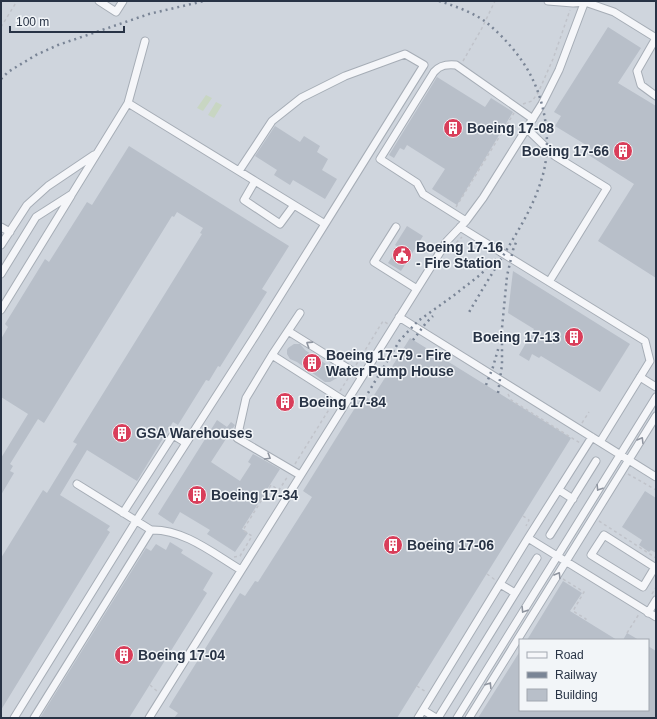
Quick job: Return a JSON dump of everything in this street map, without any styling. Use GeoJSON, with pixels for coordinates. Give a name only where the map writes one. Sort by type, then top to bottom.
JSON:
{"type":"FeatureCollection","features":[{"type":"Feature","properties":{"kind":"lane"},"geometry":{"type":"LineString","coordinates":[[99,1],[116,12],[123,1]]}},
{"type":"Feature","properties":{"kind":"lane"},"geometry":{"type":"LineString","coordinates":[[548,1],[572,3],[585,1],[614,12],[656,38],[636,70],[640,85],[656,96]]}},
{"type":"Feature","properties":{"kind":"lane"},"geometry":{"type":"LineString","coordinates":[[149,718],[447,241],[466,221],[483,198],[533,119],[559,70],[585,1]]}},
{"type":"Feature","properties":{"kind":"lane"},"geometry":{"type":"LineString","coordinates":[[1,310],[128,103],[145,41]]}},
{"type":"Feature","properties":{"kind":"lane"},"geometry":{"type":"LineString","coordinates":[[14,718],[136,521],[325,224],[424,65],[405,54],[345,76],[301,98],[272,121],[239,171]]}},
{"type":"Feature","properties":{"kind":"lane"},"geometry":{"type":"LineString","coordinates":[[466,221],[423,194],[417,183],[380,159],[434,72],[444,65],[456,65],[533,119]]}},
{"type":"Feature","properties":{"kind":"lane"},"geometry":{"type":"LineString","coordinates":[[128,103],[325,224]]}},
{"type":"Feature","properties":{"kind":"lane"},"geometry":{"type":"LineString","coordinates":[[527,128],[555,156],[606,188],[549,282]]}},
{"type":"Feature","properties":{"kind":"lane"},"geometry":{"type":"LineString","coordinates":[[1,246],[27,205],[48,186],[97,153]]}},
{"type":"Feature","properties":{"kind":"lane"},"geometry":{"type":"LineString","coordinates":[[255,181],[244,200],[280,224],[294,205]]}},
{"type":"Feature","properties":{"kind":"lane"},"geometry":{"type":"LineString","coordinates":[[1,274],[36,217],[72,194]]}},
{"type":"Feature","properties":{"kind":"lane"},"geometry":{"type":"LineString","coordinates":[[1,227],[10,232]]}},
{"type":"Feature","properties":{"kind":"lane"},"geometry":{"type":"LineString","coordinates":[[396,227],[374,262],[417,289]]}},
{"type":"Feature","properties":{"kind":"lane"},"geometry":{"type":"LineString","coordinates":[[459,228],[645,341],[650,361],[600,442]]}},
{"type":"Feature","properties":{"kind":"lane"},"geometry":{"type":"LineString","coordinates":[[300,313],[246,398],[237,438],[300,475]]}},
{"type":"Feature","properties":{"kind":"lane"},"geometry":{"type":"LineString","coordinates":[[400,317],[656,477]]}},
{"type":"Feature","properties":{"kind":"lane"},"geometry":{"type":"LineString","coordinates":[[288,331],[362,377]]}},
{"type":"Feature","properties":{"kind":"lane"},"geometry":{"type":"LineString","coordinates":[[272,355],[346,402]]}},
{"type":"Feature","properties":{"kind":"lane"},"geometry":{"type":"LineString","coordinates":[[640,378],[656,387]]}},
{"type":"Feature","properties":{"kind":"lane"},"geometry":{"type":"LineString","coordinates":[[457,718],[656,397]]}},
{"type":"Feature","properties":{"kind":"lane"},"geometry":{"type":"LineString","coordinates":[[468,718],[656,416]]}},
{"type":"Feature","properties":{"kind":"lane"},"geometry":{"type":"LineString","coordinates":[[123,513],[173,436],[186,443]]}},
{"type":"Feature","properties":{"kind":"lane"},"geometry":{"type":"LineString","coordinates":[[418,718],[529,536],[592,437]]}},
{"type":"Feature","properties":{"kind":"lane"},"geometry":{"type":"LineString","coordinates":[[550,535],[596,461]]}},
{"type":"Feature","properties":{"kind":"lane"},"geometry":{"type":"LineString","coordinates":[[77,484],[151,530],[160,530],[188,538],[241,570]]}},
{"type":"Feature","properties":{"kind":"lane"},"geometry":{"type":"LineString","coordinates":[[559,490],[573,499]]}},
{"type":"Feature","properties":{"kind":"lane"},"geometry":{"type":"LineString","coordinates":[[34,718],[151,530]]}},
{"type":"Feature","properties":{"kind":"lane"},"geometry":{"type":"LineString","coordinates":[[529,536],[557,556],[656,617]]}},
{"type":"Feature","properties":{"kind":"lane"},"geometry":{"type":"LineString","coordinates":[[604,536],[656,567],[643,587],[592,556],[604,536]]}},
{"type":"Feature","properties":{"kind":"lane"},"geometry":{"type":"LineString","coordinates":[[423,710],[437,718],[537,558]]}},
{"type":"Feature","properties":{"kind":"lane"},"geometry":{"type":"LineString","coordinates":[[500,584],[515,593]]}},
{"type":"Feature","properties":{"kind":"lane"},"geometry":{"type":"LineString","coordinates":[[648,612],[656,600]]}},
{"type":"Feature","properties":{"kind":"lane"},"geometry":{"type":"LineString","coordinates":[[513,628],[521,634]]}},
{"type":"Feature","properties":{"kind":"path"},"geometry":{"type":"LineString","coordinates":[[1,27],[17,1]]}},
{"type":"Feature","properties":{"kind":"path"},"geometry":{"type":"LineString","coordinates":[[461,64],[481,30],[495,1]]}},
{"type":"Feature","properties":{"kind":"path"},"geometry":{"type":"LineString","coordinates":[[455,207],[518,103],[526,104],[532,101],[538,93],[553,59],[572,3]]}},
{"type":"Feature","properties":{"kind":"path"},"geometry":{"type":"LineString","coordinates":[[448,251],[462,237],[459,228]]}},
{"type":"Feature","properties":{"kind":"path"},"geometry":{"type":"LineString","coordinates":[[233,557],[240,556],[252,536],[243,530],[270,485],[279,490],[353,372],[383,320],[393,327]]}},
{"type":"Feature","properties":{"kind":"path"},"geometry":{"type":"LineString","coordinates":[[508,394],[511,400],[586,446]]}},
{"type":"Feature","properties":{"kind":"path"},"geometry":{"type":"LineString","coordinates":[[623,475],[627,473],[634,476],[656,490]]}},
{"type":"Feature","properties":{"kind":"path"},"geometry":{"type":"LineString","coordinates":[[523,516],[529,520],[524,529],[529,536]]}},
{"type":"Feature","properties":{"kind":"path"},"geometry":{"type":"LineString","coordinates":[[561,577],[584,592],[573,611],[586,619],[585,621]]}},
{"type":"Feature","properties":{"kind":"shaded area"},"geometry":{"type":"Polygon","coordinates":[[[1,1],[656,1],[656,718],[1,718],[1,1]]]}},
{"type":"Feature","properties":{"kind":"green space"},"geometry":{"type":"Polygon","coordinates":[[[206,95],[212,98],[203,111],[197,108],[206,95]]]}},
{"type":"Feature","properties":{"kind":"green space"},"geometry":{"type":"Polygon","coordinates":[[[216,102],[222,105],[214,118],[208,115],[216,102]]]}},
{"type":"Feature","properties":{"kind":"building","name":"Boeing 17-66"},"geometry":{"type":"Polygon","coordinates":[[[608,27],[641,48],[618,83],[656,106],[656,278],[598,241],[634,184],[587,154],[591,148],[555,126],[561,116],[554,112],[608,27]]]}},
{"type":"Feature","properties":{"kind":"building","name":"Boeing 17-08"},"geometry":{"type":"Polygon","coordinates":[[[437,77],[485,107],[491,98],[513,112],[457,205],[432,189],[445,169],[407,145],[404,150],[400,148],[394,158],[389,155],[437,77]]]}},
{"type":"Feature","properties":{"kind":"building"},"geometry":{"type":"Polygon","coordinates":[[[275,126],[300,142],[304,136],[320,146],[317,152],[328,159],[322,170],[337,179],[325,199],[293,180],[290,185],[274,175],[277,170],[255,156],[275,126]]]}},
{"type":"Feature","properties":{"kind":"building","name":"GSA Warehouses"},"geometry":{"type":"Polygon","coordinates":[[[129,146],[289,246],[262,289],[267,292],[220,367],[218,366],[209,381],[206,380],[178,425],[173,422],[137,481],[87,450],[60,495],[110,526],[107,530],[110,532],[1,710],[1,558],[43,490],[47,493],[77,444],[73,442],[202,234],[200,233],[203,228],[177,212],[174,217],[172,216],[44,423],[38,419],[10,464],[13,466],[10,471],[14,473],[1,495],[1,458],[28,414],[1,397],[1,339],[8,327],[5,324],[45,259],[49,262],[87,202],[92,205],[129,146]]]}},
{"type":"Feature","properties":{"kind":"building","name":"Boeing 17-16 - Fire Station"},"geometry":{"type":"Polygon","coordinates":[[[407,226],[423,236],[401,271],[388,263],[398,247],[395,245],[407,226]]]}},
{"type":"Feature","properties":{"kind":"building","name":"Boeing 17-13"},"geometry":{"type":"Polygon","coordinates":[[[513,271],[630,344],[600,392],[541,356],[539,358],[532,354],[529,361],[519,355],[534,329],[508,313],[513,271]]]}},
{"type":"Feature","properties":{"kind":"building","name":"Boeing 17-06"},"geometry":{"type":"Polygon","coordinates":[[[410,338],[571,438],[397,718],[174,718],[178,713],[169,707],[173,700],[240,593],[245,596],[255,581],[258,582],[312,497],[303,491],[363,395],[371,400],[410,338]]]}},
{"type":"Feature","properties":{"kind":"building","name":"Boeing 17-79 - Fire Water Pump House"},"geometry":{"type":"Polygon","coordinates":[[[294,344],[300,344],[305,350],[326,364],[334,366],[338,371],[337,378],[330,382],[325,382],[297,362],[290,359],[287,354],[287,350],[294,344]]]}},
{"type":"Feature","properties":{"kind":"building","name":"Boeing 17-84"},"geometry":{"type":"Polygon","coordinates":[[[282,394],[288,394],[293,399],[291,408],[288,410],[282,410],[277,405],[277,399],[282,394]]]}},
{"type":"Feature","properties":{"kind":"building"},"geometry":{"type":"Polygon","coordinates":[[[217,420],[227,427],[231,422],[235,425],[211,462],[240,481],[251,464],[248,462],[253,454],[280,469],[242,529],[248,533],[235,552],[207,534],[210,530],[180,512],[173,524],[158,514],[217,420]]]}},
{"type":"Feature","properties":{"kind":"building"},"geometry":{"type":"Polygon","coordinates":[[[645,491],[656,498],[656,553],[651,550],[649,552],[639,545],[642,540],[622,527],[645,491]]]}},
{"type":"Feature","properties":{"kind":"building","name":"Boeing 17-04"},"geometry":{"type":"Polygon","coordinates":[[[170,542],[183,550],[181,553],[213,573],[203,590],[207,593],[129,718],[40,718],[146,548],[151,551],[156,544],[166,550],[170,542]]]}},
{"type":"Feature","properties":{"kind":"building"},"geometry":{"type":"Polygon","coordinates":[[[563,581],[582,593],[570,611],[615,639],[528,639],[563,581]]]}},
{"type":"Feature","properties":{"kind":"building"},"geometry":{"type":"Polygon","coordinates":[[[627,633],[637,639],[624,639],[627,633]]]}},
{"type":"Feature","properties":{"kind":"building"},"geometry":{"type":"Polygon","coordinates":[[[649,647],[656,651],[656,718],[478,718],[519,653],[519,711],[649,711],[649,647]]]}},
{"type":"Feature","properties":{"kind":"railway"},"geometry":{"type":"LineString","coordinates":[[1,79],[8,72],[36,55],[58,45],[149,14],[204,1]]}},
{"type":"Feature","properties":{"kind":"railway"},"geometry":{"type":"LineString","coordinates":[[439,1],[481,18],[512,48],[523,62],[532,78],[541,102],[546,129],[547,142],[544,169],[534,200],[516,234],[468,314]]}},
{"type":"Feature","properties":{"kind":"railway"},"geometry":{"type":"LineString","coordinates":[[498,393],[502,365],[502,328],[507,276],[517,240]]}},
{"type":"Feature","properties":{"kind":"railway"},"geometry":{"type":"LineString","coordinates":[[368,393],[400,340],[418,321],[480,275],[499,256]]}},
{"type":"Feature","properties":{"kind":"railway"},"geometry":{"type":"LineString","coordinates":[[413,340],[433,316]]}},
{"type":"Feature","properties":{"kind":"railway"},"geometry":{"type":"LineString","coordinates":[[486,385],[499,346]]}},
{"type":"Feature","properties":{"kind":"place","name":"Boeing 17-08"},"geometry":{"type":"Point","coordinates":[453,128]}},
{"type":"Feature","properties":{"kind":"place","name":"Boeing 17-66"},"geometry":{"type":"Point","coordinates":[623,151]}},
{"type":"Feature","properties":{"kind":"place","name":"Boeing 17-16 - Fire Station"},"geometry":{"type":"Point","coordinates":[402,255]}},
{"type":"Feature","properties":{"kind":"place","name":"Boeing 17-13"},"geometry":{"type":"Point","coordinates":[574,337]}},
{"type":"Feature","properties":{"kind":"place","name":"Boeing 17-79 - Fire Water Pump House"},"geometry":{"type":"Point","coordinates":[312,363]}},
{"type":"Feature","properties":{"kind":"place","name":"Boeing 17-84"},"geometry":{"type":"Point","coordinates":[285,402]}},
{"type":"Feature","properties":{"kind":"place","name":"GSA Warehouses"},"geometry":{"type":"Point","coordinates":[122,433]}},
{"type":"Feature","properties":{"kind":"place","name":"Boeing 17-34"},"geometry":{"type":"Point","coordinates":[197,495]}},
{"type":"Feature","properties":{"kind":"place","name":"Boeing 17-06"},"geometry":{"type":"Point","coordinates":[393,545]}},
{"type":"Feature","properties":{"kind":"place","name":"Boeing 17-04"},"geometry":{"type":"Point","coordinates":[124,655]}}]}
